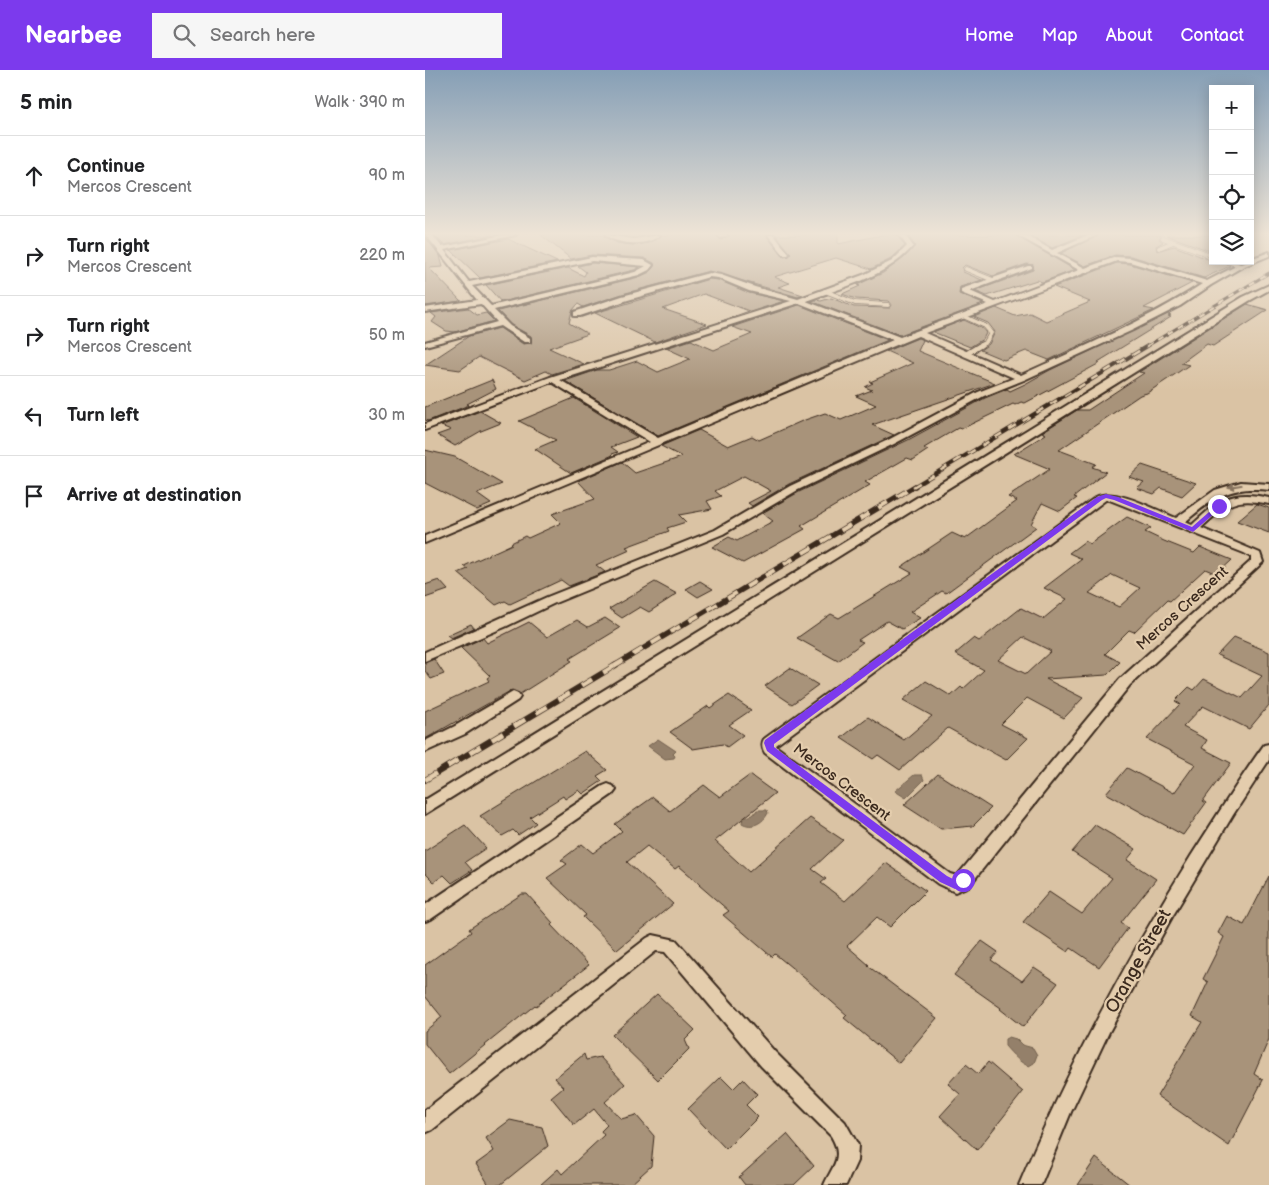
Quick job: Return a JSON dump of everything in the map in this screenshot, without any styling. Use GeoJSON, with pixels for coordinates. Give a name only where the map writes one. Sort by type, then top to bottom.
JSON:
{"type":"FeatureCollection","features":[{"type":"Feature","properties":{"kind":"street"},"geometry":{"type":"LineString","coordinates":[[469,287],[501,323],[527,340]]}},
{"type":"Feature","properties":{"kind":"street"},"geometry":{"type":"LineString","coordinates":[[489,309],[582,287]]}},
{"type":"Feature","properties":{"kind":"street"},"geometry":{"type":"LineString","coordinates":[[577,314],[662,287]]}},
{"type":"Feature","properties":{"kind":"street"},"geometry":{"type":"LineString","coordinates":[[751,287],[799,301],[900,340]]}},
{"type":"Feature","properties":{"kind":"street"},"geometry":{"type":"LineString","coordinates":[[425,427],[553,379],[799,301],[836,287]]}},
{"type":"Feature","properties":{"kind":"street"},"geometry":{"type":"LineString","coordinates":[[975,287],[963,292],[994,304]]}},
{"type":"Feature","properties":{"kind":"street"},"geometry":{"type":"LineString","coordinates":[[425,540],[900,340],[1041,287]]}},
{"type":"Feature","properties":{"kind":"street"},"geometry":{"type":"LineString","coordinates":[[425,657],[551,600],[719,532],[794,488],[891,442],[981,394],[1021,378],[1177,304],[1201,287]]}},
{"type":"Feature","properties":{"kind":"street"},"geometry":{"type":"LineString","coordinates":[[425,808],[929,494],[1246,299],[1269,287]]}},
{"type":"Feature","properties":{"kind":"street"},"geometry":{"type":"LineString","coordinates":[[425,310],[483,302]]}},
{"type":"Feature","properties":{"kind":"street"},"geometry":{"type":"LineString","coordinates":[[425,344],[501,323]]}},
{"type":"Feature","properties":{"kind":"street"},"geometry":{"type":"LineString","coordinates":[[918,333],[1021,378]]}},
{"type":"Feature","properties":{"kind":"street"},"geometry":{"type":"LineString","coordinates":[[553,379],[657,442]]}},
{"type":"Feature","properties":{"kind":"street"},"geometry":{"type":"LineString","coordinates":[[1177,523],[1205,500],[1227,487],[1246,484],[1269,487]]}},
{"type":"Feature","properties":{"kind":"street","name":"Mercos Crescent"},"geometry":{"type":"LineString","coordinates":[[1106,496],[1116,498],[1177,523],[1248,551],[1256,555],[1257,562],[1125,682],[963,880],[955,885],[943,879],[770,749],[769,743],[1100,498],[1106,496]]}},
{"type":"Feature","properties":{"kind":"street"},"geometry":{"type":"LineString","coordinates":[[1193,530],[1219,506],[1237,496],[1247,496],[1269,501]]}},
{"type":"Feature","properties":{"kind":"street"},"geometry":{"type":"LineString","coordinates":[[425,747],[460,730],[513,697]]}},
{"type":"Feature","properties":{"kind":"street","name":"Orange Street"},"geometry":{"type":"LineString","coordinates":[[1030,1185],[1055,1122],[1099,1030],[1171,904],[1246,781],[1269,749]]}},
{"type":"Feature","properties":{"kind":"street"},"geometry":{"type":"LineString","coordinates":[[425,914],[608,790]]}},
{"type":"Feature","properties":{"kind":"street"},"geometry":{"type":"LineString","coordinates":[[425,1123],[653,943],[670,945],[768,1059],[838,1129],[848,1145],[847,1161],[835,1185]]}},
{"type":"Feature","properties":{"kind":"lane"},"geometry":{"type":"LineString","coordinates":[[825,291],[855,303],[889,305]]}},
{"type":"Feature","properties":{"kind":"lane"},"geometry":{"type":"LineString","coordinates":[[963,316],[985,326],[991,333],[986,342],[966,354]]}},
{"type":"Feature","properties":{"kind":"shaded area"},"geometry":{"type":"Polygon","coordinates":[[[658,739],[676,751],[673,754],[674,758],[665,759],[648,746],[658,739]]]}},
{"type":"Feature","properties":{"kind":"shaded area"},"geometry":{"type":"Polygon","coordinates":[[[914,775],[922,775],[924,780],[906,798],[895,791],[914,775]]]}},
{"type":"Feature","properties":{"kind":"shaded area"},"geometry":{"type":"Polygon","coordinates":[[[757,810],[767,810],[768,813],[763,820],[753,825],[742,823],[743,818],[753,815],[757,810]]]}},
{"type":"Feature","properties":{"kind":"shaded area"},"geometry":{"type":"Polygon","coordinates":[[[1009,1037],[1016,1039],[1022,1045],[1033,1048],[1037,1055],[1034,1063],[1029,1066],[1026,1065],[1005,1046],[1005,1039],[1009,1037]]]}},
{"type":"Feature","properties":{"kind":"building"},"geometry":{"type":"Polygon","coordinates":[[[425,287],[447,287],[461,301],[425,306],[425,287]]]}},
{"type":"Feature","properties":{"kind":"building"},"geometry":{"type":"Polygon","coordinates":[[[488,287],[563,287],[501,302],[488,287]]]}},
{"type":"Feature","properties":{"kind":"building"},"geometry":{"type":"Polygon","coordinates":[[[597,287],[648,287],[583,307],[578,304],[572,311],[569,323],[588,334],[549,348],[584,364],[552,374],[546,371],[525,380],[479,357],[460,370],[425,365],[469,336],[500,328],[523,344],[531,343],[531,336],[511,325],[498,311],[597,287]]]}},
{"type":"Feature","properties":{"kind":"building"},"geometry":{"type":"Polygon","coordinates":[[[682,287],[735,287],[749,293],[784,301],[719,322],[749,311],[704,294],[663,309],[707,324],[655,342],[595,313],[682,287]]]}},
{"type":"Feature","properties":{"kind":"building"},"geometry":{"type":"Polygon","coordinates":[[[764,287],[778,287],[803,295],[798,297],[764,287]]]}},
{"type":"Feature","properties":{"kind":"building"},"geometry":{"type":"Polygon","coordinates":[[[858,287],[960,287],[959,294],[983,304],[900,335],[811,301],[831,298],[854,307],[890,308],[892,305],[889,301],[856,299],[842,294],[858,287]]]}},
{"type":"Feature","properties":{"kind":"building"},"geometry":{"type":"Polygon","coordinates":[[[986,287],[1015,287],[987,296],[975,291],[986,287]]]}},
{"type":"Feature","properties":{"kind":"building"},"geometry":{"type":"Polygon","coordinates":[[[1054,287],[1184,287],[1144,308],[1154,310],[1049,360],[1026,351],[1004,360],[980,350],[989,344],[995,332],[988,323],[974,317],[996,308],[1015,316],[1030,313],[1046,321],[1090,302],[1054,287]]]}},
{"type":"Feature","properties":{"kind":"building"},"geometry":{"type":"Polygon","coordinates":[[[1247,304],[1268,310],[1213,346],[1207,344],[1181,363],[1189,365],[1147,393],[1140,395],[1059,450],[1096,464],[1092,467],[1106,472],[1074,497],[1077,498],[1060,511],[1042,503],[1031,524],[1036,527],[946,593],[942,591],[910,612],[920,618],[902,629],[887,621],[858,640],[863,642],[838,661],[797,638],[831,614],[839,618],[912,573],[901,567],[952,533],[965,539],[1017,501],[1008,497],[1050,469],[1014,454],[1046,434],[1042,432],[1077,410],[1088,410],[1144,373],[1139,372],[1247,304]]]}},
{"type":"Feature","properties":{"kind":"building"},"geometry":{"type":"Polygon","coordinates":[[[799,305],[888,340],[658,436],[565,381],[597,370],[609,370],[637,361],[658,372],[690,359],[666,348],[691,340],[714,350],[752,334],[732,327],[799,305]]]}},
{"type":"Feature","properties":{"kind":"building"},"geometry":{"type":"Polygon","coordinates":[[[468,308],[477,315],[486,313],[494,321],[455,332],[446,331],[432,322],[436,317],[431,313],[468,308]]]}},
{"type":"Feature","properties":{"kind":"building"},"geometry":{"type":"Polygon","coordinates":[[[1168,314],[1171,317],[1098,362],[1100,363],[1025,403],[1013,404],[961,429],[958,428],[924,448],[928,450],[913,460],[907,458],[865,482],[870,485],[801,526],[805,529],[743,563],[712,547],[729,537],[737,541],[773,521],[762,513],[799,492],[908,440],[985,398],[1007,389],[1010,391],[1168,314]]]}},
{"type":"Feature","properties":{"kind":"building"},"geometry":{"type":"Polygon","coordinates":[[[964,320],[983,329],[986,333],[983,339],[970,347],[933,332],[964,320]]]}},
{"type":"Feature","properties":{"kind":"building"},"geometry":{"type":"Polygon","coordinates":[[[918,338],[923,340],[918,351],[995,383],[872,425],[894,435],[789,484],[752,506],[748,503],[771,491],[744,476],[715,491],[721,496],[707,501],[712,509],[679,515],[686,522],[667,528],[669,531],[626,547],[630,550],[596,565],[605,572],[569,586],[561,580],[510,604],[505,601],[496,605],[458,573],[468,569],[464,566],[525,536],[528,538],[561,523],[552,514],[595,499],[578,481],[622,462],[635,473],[682,457],[661,446],[699,430],[728,446],[752,436],[759,440],[825,413],[841,420],[876,405],[856,396],[872,390],[865,387],[873,383],[870,382],[913,363],[886,351],[918,338]]]}},
{"type":"Feature","properties":{"kind":"building"},"geometry":{"type":"Polygon","coordinates":[[[492,380],[496,389],[467,404],[469,405],[428,421],[425,420],[425,407],[492,380]]]}},
{"type":"Feature","properties":{"kind":"building"},"geometry":{"type":"Polygon","coordinates":[[[574,398],[637,437],[611,447],[618,452],[613,455],[571,473],[535,449],[556,440],[519,421],[574,398]]]}},
{"type":"Feature","properties":{"kind":"building"},"geometry":{"type":"Polygon","coordinates":[[[480,411],[501,423],[481,431],[455,446],[437,435],[451,430],[441,426],[480,411]]]}},
{"type":"Feature","properties":{"kind":"building"},"geometry":{"type":"Polygon","coordinates":[[[425,450],[455,457],[502,484],[477,494],[491,504],[477,510],[425,483],[425,450]]]}},
{"type":"Feature","properties":{"kind":"building"},"geometry":{"type":"Polygon","coordinates":[[[1142,465],[1196,483],[1182,496],[1161,488],[1154,494],[1137,488],[1144,482],[1129,477],[1142,465]]]}},
{"type":"Feature","properties":{"kind":"building"},"geometry":{"type":"Polygon","coordinates":[[[1257,504],[1269,508],[1269,533],[1237,521],[1257,504]]]}},
{"type":"Feature","properties":{"kind":"building"},"geometry":{"type":"Polygon","coordinates":[[[1127,517],[1151,528],[1145,532],[1164,541],[1194,553],[1200,547],[1232,560],[1217,574],[1205,569],[1170,601],[1167,600],[1134,632],[1129,630],[1105,654],[1120,662],[1107,675],[1046,679],[1083,698],[1064,718],[1027,698],[1001,724],[1028,738],[1006,760],[948,728],[900,770],[878,755],[873,759],[841,738],[868,717],[904,740],[932,716],[903,700],[926,681],[951,696],[961,687],[963,689],[984,670],[955,654],[974,638],[979,641],[1021,608],[1043,619],[1067,599],[1044,588],[1082,559],[1069,553],[1085,541],[1090,544],[1127,517]],[[1112,575],[1089,593],[1119,607],[1140,588],[1112,575]],[[1023,637],[998,660],[1026,674],[1051,651],[1023,637]]]}},
{"type":"Feature","properties":{"kind":"building"},"geometry":{"type":"Polygon","coordinates":[[[439,580],[448,590],[425,598],[425,585],[439,580]]]}},
{"type":"Feature","properties":{"kind":"building"},"geometry":{"type":"Polygon","coordinates":[[[700,581],[713,589],[698,597],[686,589],[700,581]]]}},
{"type":"Feature","properties":{"kind":"building"},"geometry":{"type":"Polygon","coordinates":[[[655,582],[677,594],[649,612],[640,607],[622,618],[609,609],[655,582]]]}},
{"type":"Feature","properties":{"kind":"building"},"geometry":{"type":"Polygon","coordinates":[[[605,618],[620,628],[569,659],[572,661],[520,694],[512,690],[425,739],[425,711],[489,681],[487,678],[490,676],[461,648],[483,638],[487,643],[529,622],[547,637],[577,620],[588,627],[605,618]]]}},
{"type":"Feature","properties":{"kind":"building"},"geometry":{"type":"Polygon","coordinates":[[[471,624],[474,628],[451,638],[447,635],[471,624]]]}},
{"type":"Feature","properties":{"kind":"building"},"geometry":{"type":"Polygon","coordinates":[[[1234,637],[1269,652],[1269,705],[1249,729],[1203,706],[1183,727],[1207,740],[1202,748],[1231,763],[1203,801],[1206,803],[1183,835],[1106,793],[1127,768],[1174,793],[1195,764],[1147,739],[1180,704],[1175,701],[1189,687],[1194,690],[1204,679],[1242,698],[1262,676],[1217,655],[1234,637]]]}},
{"type":"Feature","properties":{"kind":"building"},"geometry":{"type":"Polygon","coordinates":[[[434,659],[444,674],[431,679],[425,671],[425,663],[434,659]]]}},
{"type":"Feature","properties":{"kind":"building"},"geometry":{"type":"Polygon","coordinates":[[[790,668],[818,685],[792,704],[765,686],[790,668]]]}},
{"type":"Feature","properties":{"kind":"building"},"geometry":{"type":"Polygon","coordinates":[[[729,695],[751,710],[729,725],[743,735],[727,747],[723,744],[693,749],[670,732],[708,706],[710,708],[729,695]]]}},
{"type":"Feature","properties":{"kind":"building"},"geometry":{"type":"Polygon","coordinates":[[[585,751],[607,770],[597,776],[602,781],[583,794],[579,790],[565,799],[563,796],[530,817],[536,823],[518,835],[513,830],[502,836],[480,816],[585,751]]]}},
{"type":"Feature","properties":{"kind":"building"},"geometry":{"type":"Polygon","coordinates":[[[938,774],[991,808],[973,826],[941,829],[904,805],[938,774]]]}},
{"type":"Feature","properties":{"kind":"building"},"geometry":{"type":"Polygon","coordinates":[[[750,775],[775,793],[715,841],[749,872],[810,818],[843,840],[812,869],[826,879],[821,883],[845,901],[886,863],[926,891],[890,927],[877,917],[847,946],[868,966],[937,1018],[899,1063],[844,1018],[847,1015],[808,981],[775,954],[772,957],[723,915],[729,911],[700,884],[679,866],[675,869],[647,846],[627,862],[673,904],[617,950],[583,917],[586,915],[547,878],[567,864],[561,860],[582,844],[593,853],[622,831],[615,824],[653,797],[670,811],[704,785],[720,797],[750,775]]]}},
{"type":"Feature","properties":{"kind":"building"},"geometry":{"type":"Polygon","coordinates":[[[465,825],[486,848],[465,862],[472,870],[452,883],[444,875],[434,882],[425,873],[425,851],[465,825]]]}},
{"type":"Feature","properties":{"kind":"building"},"geometry":{"type":"Polygon","coordinates":[[[1095,825],[1136,849],[1127,860],[1156,879],[1121,923],[1128,928],[1099,967],[1071,948],[1068,952],[1023,922],[1049,892],[1082,914],[1112,878],[1072,852],[1095,825]]]}},
{"type":"Feature","properties":{"kind":"building"},"geometry":{"type":"Polygon","coordinates":[[[1269,876],[1269,1039],[1254,1074],[1263,1080],[1229,1146],[1157,1096],[1202,1022],[1192,1016],[1208,982],[1203,979],[1224,937],[1218,933],[1227,916],[1244,925],[1269,876]]]}},
{"type":"Feature","properties":{"kind":"building"},"geometry":{"type":"Polygon","coordinates":[[[522,894],[527,894],[553,923],[551,925],[589,965],[535,1005],[449,1074],[425,1044],[425,1031],[442,1017],[425,996],[425,965],[471,932],[469,929],[522,894]]]}},
{"type":"Feature","properties":{"kind":"building"},"geometry":{"type":"Polygon","coordinates":[[[982,941],[998,952],[991,960],[1022,981],[1034,967],[1058,983],[1023,1027],[1001,1008],[954,975],[982,941]]]}},
{"type":"Feature","properties":{"kind":"building"},"geometry":{"type":"Polygon","coordinates":[[[657,994],[695,1030],[685,1040],[689,1049],[658,1080],[612,1035],[657,994]]]}},
{"type":"Feature","properties":{"kind":"building"},"geometry":{"type":"Polygon","coordinates":[[[584,1054],[586,1060],[600,1057],[625,1084],[605,1102],[621,1119],[636,1115],[654,1136],[651,1166],[630,1185],[540,1185],[558,1169],[562,1174],[604,1135],[601,1131],[607,1125],[594,1109],[574,1125],[551,1097],[563,1087],[555,1078],[584,1054]]]}},
{"type":"Feature","properties":{"kind":"building"},"geometry":{"type":"Polygon","coordinates":[[[988,1062],[1023,1092],[977,1150],[940,1116],[960,1094],[948,1084],[966,1064],[978,1074],[988,1062]]]}},
{"type":"Feature","properties":{"kind":"building"},"geometry":{"type":"Polygon","coordinates":[[[721,1077],[733,1089],[743,1079],[757,1094],[746,1105],[758,1117],[726,1149],[688,1109],[721,1077]]]}},
{"type":"Feature","properties":{"kind":"building"},"geometry":{"type":"Polygon","coordinates":[[[510,1120],[542,1127],[548,1146],[500,1185],[489,1185],[476,1164],[494,1151],[486,1138],[510,1120]]]}},
{"type":"Feature","properties":{"kind":"building"},"geometry":{"type":"Polygon","coordinates":[[[787,1134],[814,1166],[794,1185],[745,1185],[739,1177],[787,1134]]]}},
{"type":"Feature","properties":{"kind":"building"},"geometry":{"type":"Polygon","coordinates":[[[1096,1158],[1130,1185],[1078,1185],[1096,1158]]]}},
{"type":"Feature","properties":{"kind":"railway"},"geometry":{"type":"LineString","coordinates":[[1147,346],[1246,287]]}},
{"type":"Feature","properties":{"kind":"railway"},"geometry":{"type":"LineString","coordinates":[[913,487],[1149,345]]}},
{"type":"Feature","properties":{"kind":"railway"},"geometry":{"type":"LineString","coordinates":[[614,666],[915,486]]}},
{"type":"Feature","properties":{"kind":"railway"},"geometry":{"type":"LineString","coordinates":[[425,780],[616,665]]}},
{"type":"Feature","properties":{"kind":"route"},"geometry":{"type":"LineString","coordinates":[[963,880],[955,885],[943,879],[770,749],[769,743],[1100,498],[1106,496],[1116,498],[1193,530],[1219,506]]}}]}
